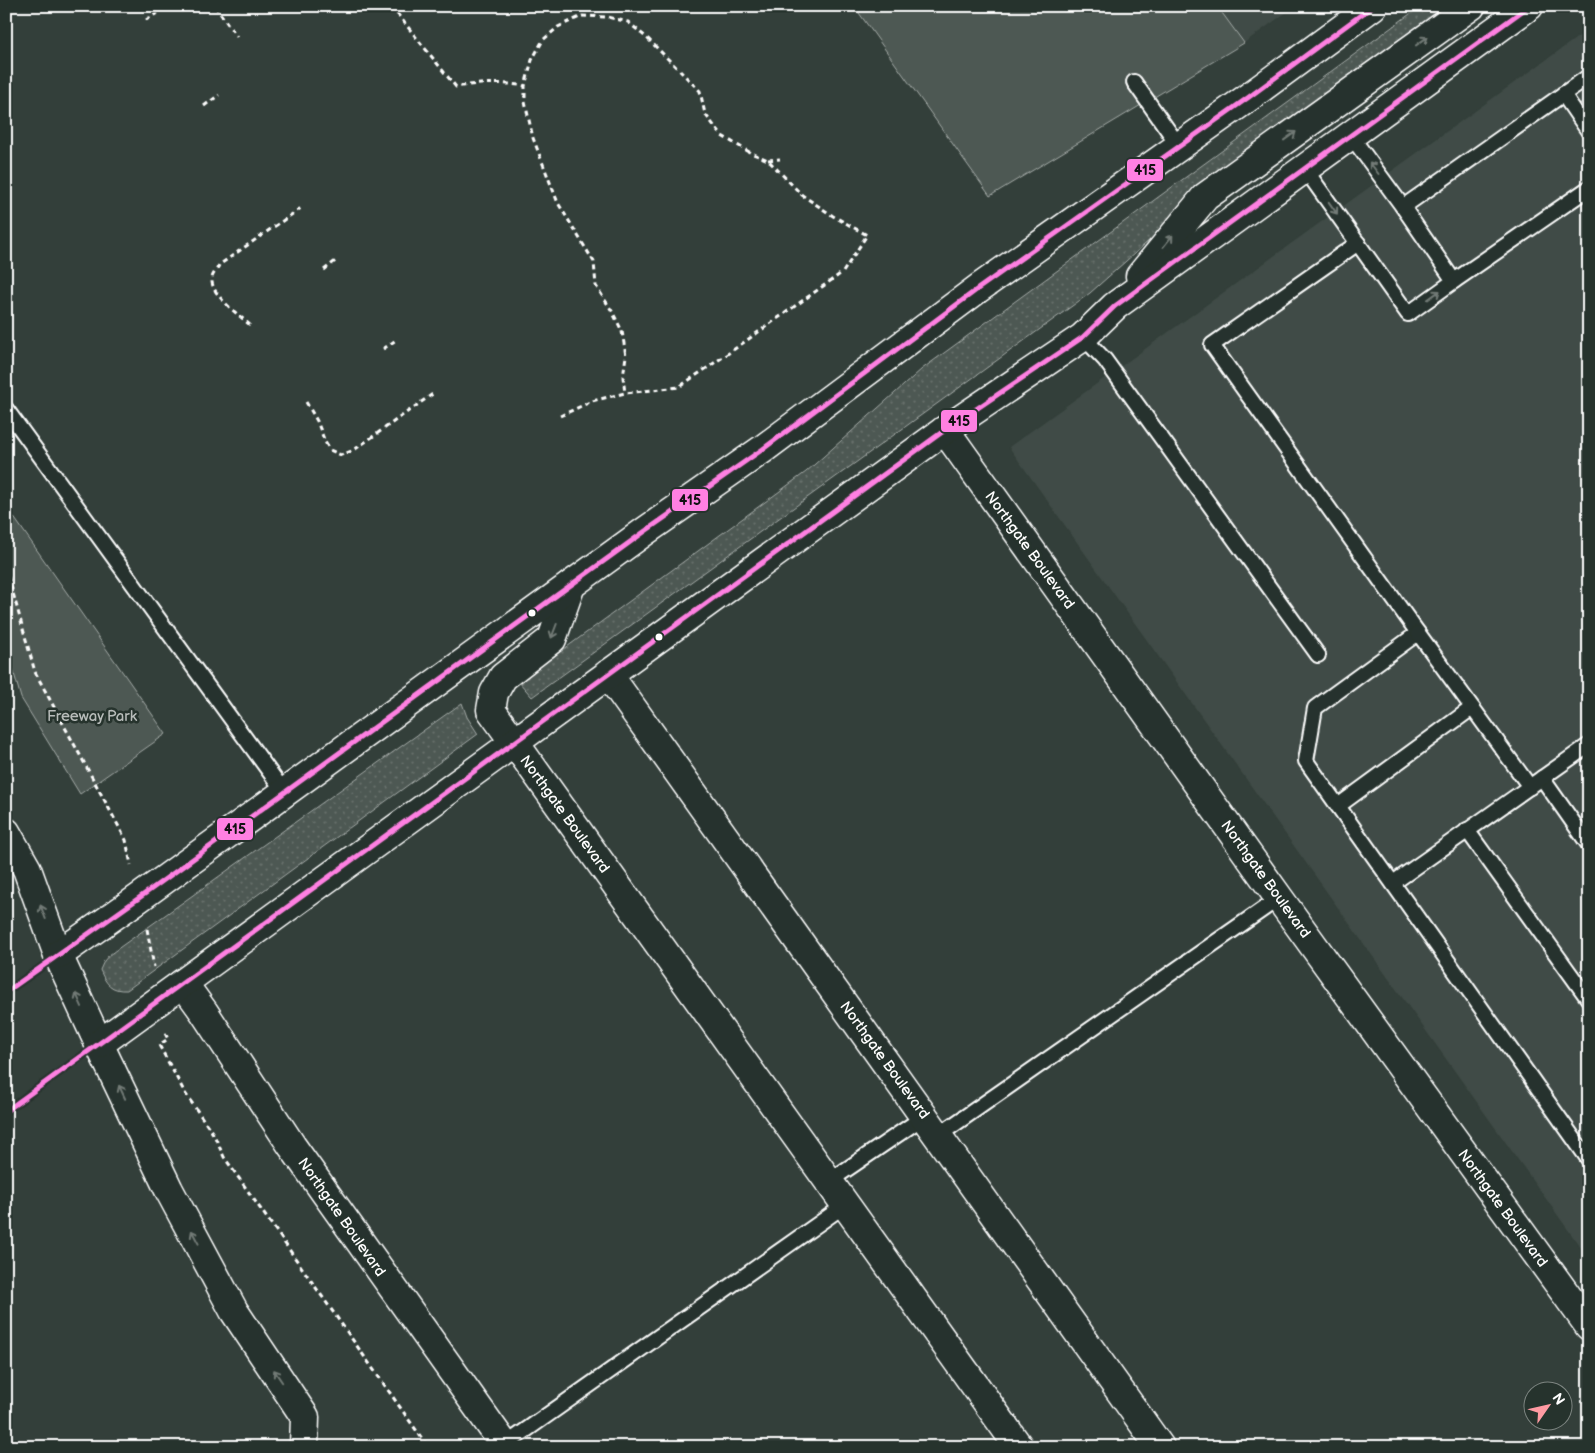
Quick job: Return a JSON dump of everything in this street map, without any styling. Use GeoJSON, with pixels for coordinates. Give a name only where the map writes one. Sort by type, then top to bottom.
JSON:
{"type":"FeatureCollection","features":[{"type":"Feature","properties":{"kind":"main road"},"geometry":{"type":"LineString","coordinates":[[58,955],[285,793],[644,532],[763,449],[979,288],[1264,86],[1373,6]]}},
{"type":"Feature","properties":{"kind":"main road"},"geometry":{"type":"LineString","coordinates":[[99,1044],[945,430],[1083,337],[1115,306],[1205,197],[1472,6]]}},
{"type":"Feature","properties":{"kind":"main road"},"geometry":{"type":"LineString","coordinates":[[1115,306],[1528,6]]}},
{"type":"Feature","properties":{"kind":"main road","name":"Northgate Boulevard"},"geometry":{"type":"LineString","coordinates":[[945,430],[1279,898],[1589,1326]]}},
{"type":"Feature","properties":{"kind":"main road","name":"Northgate Boulevard"},"geometry":{"type":"LineString","coordinates":[[571,585],[552,639],[503,677],[494,693],[492,710],[1019,1447]]}},
{"type":"Feature","properties":{"kind":"main road","name":"Northgate Boulevard"},"geometry":{"type":"LineString","coordinates":[[608,674],[1160,1447]]}},
{"type":"Feature","properties":{"kind":"main road"},"geometry":{"type":"LineString","coordinates":[[6,832],[28,869],[58,955],[169,1190],[234,1311],[305,1417],[304,1447]]}},
{"type":"Feature","properties":{"kind":"main road","name":"Northgate Boulevard"},"geometry":{"type":"LineString","coordinates":[[183,983],[292,1146],[505,1446]]}},
{"type":"Feature","properties":{"kind":"lane"},"geometry":{"type":"LineString","coordinates":[[1403,207],[1589,76]]}},
{"type":"Feature","properties":{"kind":"lane"},"geometry":{"type":"LineString","coordinates":[[1134,82],[1179,146]]}},
{"type":"Feature","properties":{"kind":"lane"},"geometry":{"type":"LineString","coordinates":[[1563,94],[1589,132]]}},
{"type":"Feature","properties":{"kind":"lane"},"geometry":{"type":"LineString","coordinates":[[1351,136],[1454,280]]}},
{"type":"Feature","properties":{"kind":"lane"},"geometry":{"type":"LineString","coordinates":[[1305,169],[1408,314],[1454,280],[1589,188]]}},
{"type":"Feature","properties":{"kind":"lane"},"geometry":{"type":"LineString","coordinates":[[1358,242],[1212,345],[1472,708],[1589,845]]}},
{"type":"Feature","properties":{"kind":"lane"},"geometry":{"type":"LineString","coordinates":[[1083,337],[1104,360],[1318,655]]}},
{"type":"Feature","properties":{"kind":"lane"},"geometry":{"type":"LineString","coordinates":[[6,409],[285,793]]}},
{"type":"Feature","properties":{"kind":"lane"},"geometry":{"type":"LineString","coordinates":[[1418,633],[1315,708],[1306,761],[1589,1160]]}},
{"type":"Feature","properties":{"kind":"lane"},"geometry":{"type":"LineString","coordinates":[[1338,806],[1472,708]]}},
{"type":"Feature","properties":{"kind":"lane"},"geometry":{"type":"LineString","coordinates":[[1393,883],[1589,745]]}},
{"type":"Feature","properties":{"kind":"lane"},"geometry":{"type":"LineString","coordinates":[[1467,830],[1589,1000]]}},
{"type":"Feature","properties":{"kind":"lane"},"geometry":{"type":"LineString","coordinates":[[828,1182],[932,1126],[1279,898]]}},
{"type":"Feature","properties":{"kind":"lane"},"geometry":{"type":"LineString","coordinates":[[505,1446],[845,1205]]}},
{"type":"Feature","properties":{"kind":"path"},"geometry":{"type":"LineString","coordinates":[[214,6],[237,37]]}},
{"type":"Feature","properties":{"kind":"path"},"geometry":{"type":"LineString","coordinates":[[391,6],[456,87],[482,83],[504,83],[525,86]]}},
{"type":"Feature","properties":{"kind":"path"},"geometry":{"type":"LineString","coordinates":[[594,6],[596,16]]}},
{"type":"Feature","properties":{"kind":"path"},"geometry":{"type":"LineString","coordinates":[[146,20],[159,12]]}},
{"type":"Feature","properties":{"kind":"path"},"geometry":{"type":"LineString","coordinates":[[560,416],[592,401],[625,393],[679,387],[843,272],[868,235],[802,196],[768,160],[751,153],[722,136],[705,114],[700,92],[647,38],[628,22],[608,17],[582,16],[558,26],[543,40],[532,60],[525,86],[525,102],[533,138],[558,203],[594,262],[596,286],[622,331],[626,356],[622,377],[625,393]]}},
{"type":"Feature","properties":{"kind":"path"},"geometry":{"type":"LineString","coordinates":[[204,106],[219,95]]}},
{"type":"Feature","properties":{"kind":"path"},"geometry":{"type":"LineString","coordinates":[[768,160],[780,159]]}},
{"type":"Feature","properties":{"kind":"path"},"geometry":{"type":"LineString","coordinates":[[250,325],[216,294],[212,285],[212,277],[219,265],[301,208]]}},
{"type":"Feature","properties":{"kind":"path"},"geometry":{"type":"LineString","coordinates":[[324,270],[338,260]]}},
{"type":"Feature","properties":{"kind":"path"},"geometry":{"type":"LineString","coordinates":[[383,349],[396,340]]}},
{"type":"Feature","properties":{"kind":"path"},"geometry":{"type":"LineString","coordinates":[[306,402],[318,421],[325,442],[330,450],[341,455],[354,450],[434,393]]}},
{"type":"Feature","properties":{"kind":"path"},"geometry":{"type":"LineString","coordinates":[[6,568],[35,672],[126,840],[126,845]]}},
{"type":"Feature","properties":{"kind":"path"},"geometry":{"type":"LineString","coordinates":[[147,928],[155,972]]}},
{"type":"Feature","properties":{"kind":"path"},"geometry":{"type":"LineString","coordinates":[[168,1039],[159,1045],[185,1093],[214,1135],[224,1157],[428,1447]]}},
{"type":"Feature","properties":{"kind":"shaded area"},"geometry":{"type":"Polygon","coordinates":[[[1217,6],[1295,6],[1244,43],[1217,6]]]}},
{"type":"Feature","properties":{"kind":"shaded area"},"geometry":{"type":"Polygon","coordinates":[[[1589,29],[1589,1259],[1009,447],[1589,29]]]}},
{"type":"Feature","properties":{"kind":"green space"},"geometry":{"type":"Polygon","coordinates":[[[854,6],[1217,6],[1244,43],[990,196],[854,6]]]}},
{"type":"Feature","properties":{"kind":"green space"},"geometry":{"type":"Polygon","coordinates":[[[1421,6],[1456,6],[1206,190],[1090,293],[532,697],[519,682],[806,472],[922,369],[1421,6]]]}},
{"type":"Feature","properties":{"kind":"green space","name":"Freeway Park"},"geometry":{"type":"Polygon","coordinates":[[[6,506],[166,734],[80,794],[21,698],[6,645],[6,506]]]}},
{"type":"Feature","properties":{"kind":"green space"},"geometry":{"type":"Polygon","coordinates":[[[462,703],[467,717],[478,734],[127,990],[113,988],[107,983],[100,970],[109,955],[462,703]]]}},
{"type":"Feature","properties":{"kind":"transit line","name":"415"},"geometry":{"type":"LineString","coordinates":[[6,992],[139,898],[644,532],[763,449],[979,288],[1249,97],[1373,6]]}},
{"type":"Feature","properties":{"kind":"transit line","name":"415"},"geometry":{"type":"LineString","coordinates":[[6,1111],[945,430],[1083,337],[1115,306],[1529,6]]}}]}
